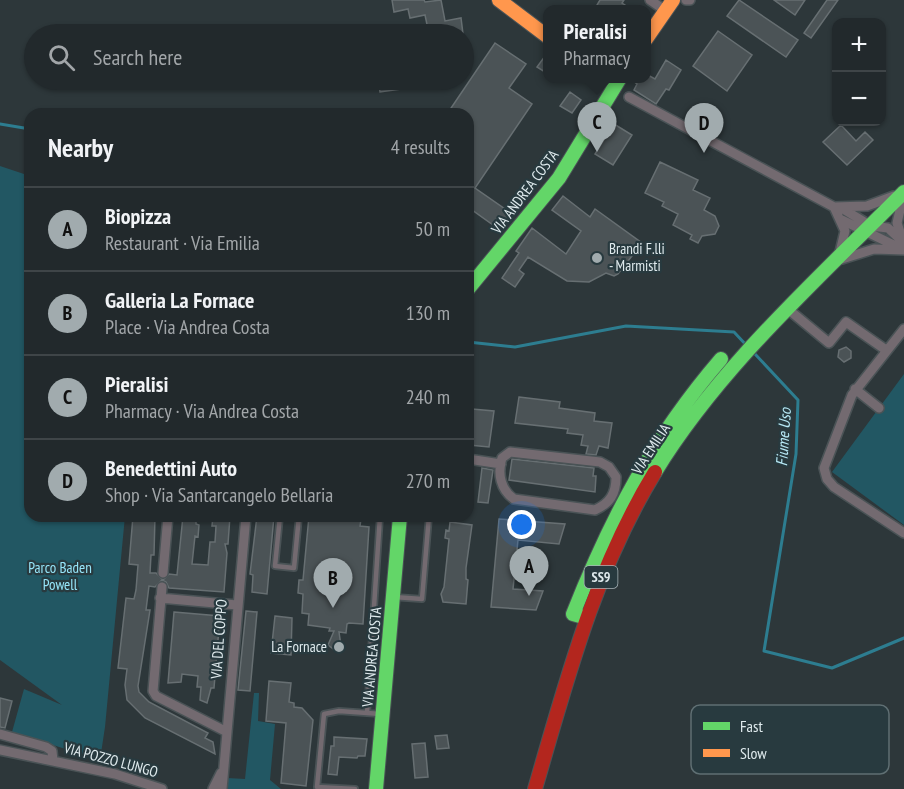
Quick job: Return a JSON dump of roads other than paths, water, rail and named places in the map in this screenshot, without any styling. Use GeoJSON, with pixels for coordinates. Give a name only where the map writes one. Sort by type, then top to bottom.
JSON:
{"type":"FeatureCollection","features":[{"type":"Feature","properties":{"kind":"street"},"geometry":{"type":"LineString","coordinates":[[499,0],[543,33]]}},
{"type":"Feature","properties":{"kind":"street"},"geometry":{"type":"LineString","coordinates":[[650,0],[669,5],[651,32]]}},
{"type":"Feature","properties":{"kind":"street","name":"VIA ANDREA COSTA"},"geometry":{"type":"LineString","coordinates":[[474,282],[560,178],[611,83]]}},
{"type":"Feature","properties":{"kind":"street"},"geometry":{"type":"LineString","coordinates":[[629,97],[838,207],[868,229]]}},
{"type":"Feature","properties":{"kind":"street"},"geometry":{"type":"LineString","coordinates":[[838,207],[867,206],[904,193]]}},
{"type":"Feature","properties":{"kind":"street"},"geometry":{"type":"LineString","coordinates":[[903,246],[897,223],[904,193]]}},
{"type":"Feature","properties":{"kind":"street","name":"VIA EMILIA"},"geometry":{"type":"LineString","coordinates":[[535,789],[587,618],[606,564],[658,466],[716,388],[904,193]]}},
{"type":"Feature","properties":{"kind":"street"},"geometry":{"type":"LineString","coordinates":[[835,263],[844,239],[838,207]]}},
{"type":"Feature","properties":{"kind":"street"},"geometry":{"type":"LineString","coordinates":[[842,220],[868,229],[888,228],[903,246]]}},
{"type":"Feature","properties":{"kind":"street"},"geometry":{"type":"LineString","coordinates":[[835,263],[874,249],[903,246]]}},
{"type":"Feature","properties":{"kind":"street"},"geometry":{"type":"LineString","coordinates":[[784,315],[829,343],[846,322],[886,350]]}},
{"type":"Feature","properties":{"kind":"street"},"geometry":{"type":"LineString","coordinates":[[904,329],[856,387],[824,468],[827,479],[834,488],[904,534]]}},
{"type":"Feature","properties":{"kind":"street"},"geometry":{"type":"LineString","coordinates":[[587,618],[573,614],[620,503],[662,431],[700,381],[721,359]]}},
{"type":"Feature","properties":{"kind":"street"},"geometry":{"type":"LineString","coordinates":[[856,387],[879,408]]}},
{"type":"Feature","properties":{"kind":"street"},"geometry":{"type":"LineString","coordinates":[[513,451],[596,461],[613,471],[616,477],[615,492],[605,505],[595,510],[514,499],[503,486],[501,464],[507,453],[513,451]]}},
{"type":"Feature","properties":{"kind":"street"},"geometry":{"type":"LineString","coordinates":[[474,460],[501,464]]}},
{"type":"Feature","properties":{"kind":"street"},"geometry":{"type":"LineString","coordinates":[[163,573],[167,522]]}},
{"type":"Feature","properties":{"kind":"street","name":"VIA DEL COPPO"},"geometry":{"type":"LineString","coordinates":[[222,789],[245,522]]}},
{"type":"Feature","properties":{"kind":"street","name":"VIA ANDREA COSTA"},"geometry":{"type":"LineString","coordinates":[[376,789],[400,522]]}},
{"type":"Feature","properties":{"kind":"street"},"geometry":{"type":"LineString","coordinates":[[162,587],[153,692],[156,696],[227,732]]}},
{"type":"Feature","properties":{"kind":"street"},"geometry":{"type":"LineString","coordinates":[[160,598],[237,605]]}},
{"type":"Feature","properties":{"kind":"street","name":"VIA POZZO LUNGO"},"geometry":{"type":"LineString","coordinates":[[0,734],[46,747],[52,752],[53,761]]}},
{"type":"Feature","properties":{"kind":"street","name":"VIA POZZO LUNGO"},"geometry":{"type":"LineString","coordinates":[[0,750],[115,774],[162,789]]}},
{"type":"Feature","properties":{"kind":"street","name":"VIA DEL COPPO"},"geometry":{"type":"LineString","coordinates":[[213,789],[224,765]]}},
{"type":"Feature","properties":{"kind":"street","name":"VIA ANDREA COSTA"},"geometry":{"type":"LineString","coordinates":[[379,765],[385,789]]}},
{"type":"Feature","properties":{"kind":"lane"},"geometry":{"type":"LineString","coordinates":[[279,522],[275,566],[294,568],[298,522]]}},
{"type":"Feature","properties":{"kind":"lane"},"geometry":{"type":"LineString","coordinates":[[367,713],[381,522]]}},
{"type":"Feature","properties":{"kind":"lane"},"geometry":{"type":"LineString","coordinates":[[394,597],[422,599],[428,522]]}},
{"type":"Feature","properties":{"kind":"lane"},"geometry":{"type":"LineString","coordinates":[[355,789],[317,787],[323,721],[327,711],[384,714]]}},
{"type":"Feature","properties":{"kind":"waterway","name":"Fiume Uso"},"geometry":{"type":"LineString","coordinates":[[0,124],[24,128]]}},
{"type":"Feature","properties":{"kind":"waterway","name":"Fiume Uso"},"geometry":{"type":"LineString","coordinates":[[474,343],[515,347],[626,326],[734,332],[748,347]]}},
{"type":"Feature","properties":{"kind":"waterway","name":"Fiume Uso"},"geometry":{"type":"LineString","coordinates":[[755,354],[798,400],[796,454],[764,651],[832,668],[904,638]]}},
{"type":"Feature","properties":{"kind":"place","name":"Pieralisi"},"geometry":{"type":"Point","coordinates":[597,152]}},
{"type":"Feature","properties":{"kind":"place","name":"Benedettini Auto"},"geometry":{"type":"Point","coordinates":[704,153]}},
{"type":"Feature","properties":{"kind":"place","name":"Brandi F.lli - Marmisti"},"geometry":{"type":"Point","coordinates":[597,258]}},
{"type":"Feature","properties":{"kind":"place","name":"Biopizza"},"geometry":{"type":"Point","coordinates":[529,596]}},
{"type":"Feature","properties":{"kind":"place","name":"Galleria La Fornace"},"geometry":{"type":"Point","coordinates":[333,608]}},
{"type":"Feature","properties":{"kind":"place","name":"La Fornace"},"geometry":{"type":"Point","coordinates":[339,647]}},
{"type":"Feature","properties":{"kind":"park label","name":"Parco Baden Powell"},"geometry":{"type":"Point","coordinates":[60,576]}}]}
